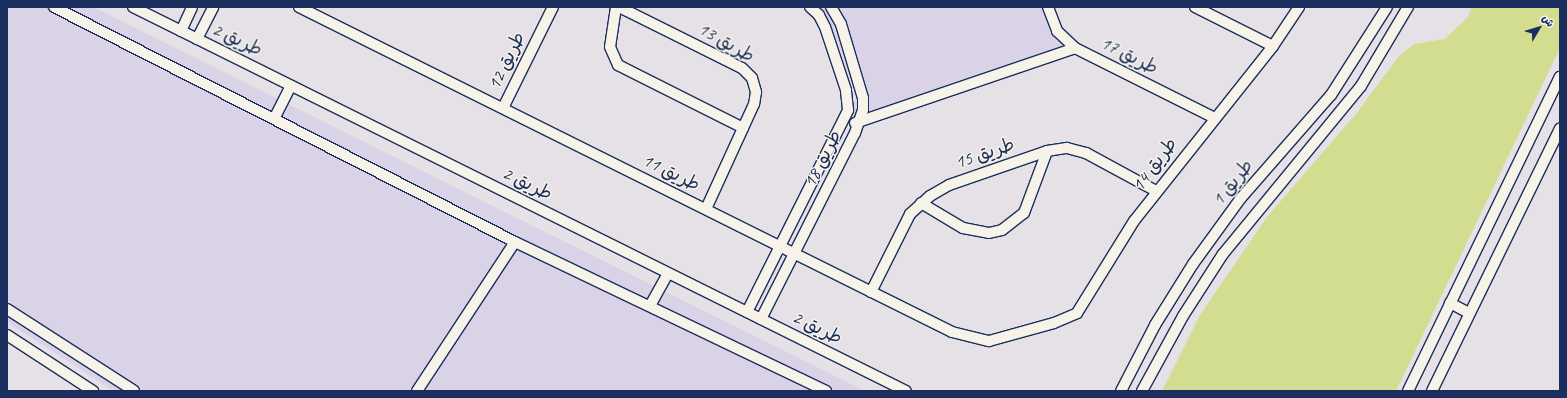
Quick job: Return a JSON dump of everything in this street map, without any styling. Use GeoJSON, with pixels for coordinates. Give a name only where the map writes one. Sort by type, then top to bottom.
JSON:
{"type":"FeatureCollection","features":[{"type":"Feature","properties":{"kind":"street"},"geometry":{"type":"LineString","coordinates":[[54,7],[275,117],[515,242],[651,304],[826,391]]}},
{"type":"Feature","properties":{"kind":"street","name":"طريق 2"},"geometry":{"type":"LineString","coordinates":[[133,7],[906,391]]}},
{"type":"Feature","properties":{"kind":"street"},"geometry":{"type":"LineString","coordinates":[[180,31],[192,7]]}},
{"type":"Feature","properties":{"kind":"street"},"geometry":{"type":"LineString","coordinates":[[197,39],[213,7]]}},
{"type":"Feature","properties":{"kind":"street","name":"طريق 12"},"geometry":{"type":"LineString","coordinates":[[503,108],[553,7]]}},
{"type":"Feature","properties":{"kind":"street"},"geometry":{"type":"LineString","coordinates":[[618,7],[610,47],[618,65],[743,128]]}},
{"type":"Feature","properties":{"kind":"street","name":"طريق 13"},"geometry":{"type":"LineString","coordinates":[[618,7],[748,72],[755,85],[756,99],[706,209]]}},
{"type":"Feature","properties":{"kind":"street","name":"طريق 18"},"geometry":{"type":"LineString","coordinates":[[761,319],[795,254],[860,121],[863,98],[841,24],[831,7]]}},
{"type":"Feature","properties":{"kind":"street","name":"طريق 17"},"geometry":{"type":"LineString","coordinates":[[1048,7],[1057,31],[1075,48],[1214,117]]}},
{"type":"Feature","properties":{"kind":"street"},"geometry":{"type":"LineString","coordinates":[[1195,7],[1273,46]]}},
{"type":"Feature","properties":{"kind":"street","name":"طريق 14"},"geometry":{"type":"LineString","coordinates":[[1033,330],[1066,319],[1086,302],[1156,191],[1214,117],[1273,46],[1299,7]]}},
{"type":"Feature","properties":{"kind":"street","name":"طريق 1"},"geometry":{"type":"LineString","coordinates":[[1121,391],[1155,325],[1193,264],[1241,198],[1331,94],[1387,7]]}},
{"type":"Feature","properties":{"kind":"street","name":"طريق 1"},"geometry":{"type":"LineString","coordinates":[[1142,391],[1183,316],[1219,260],[1263,202],[1361,86],[1408,7]]}},
{"type":"Feature","properties":{"kind":"street","name":"طريق 11"},"geometry":{"type":"LineString","coordinates":[[303,8],[780,247],[970,339],[1002,340],[1033,330]]}},
{"type":"Feature","properties":{"kind":"street","name":"طريق 18"},"geometry":{"type":"LineString","coordinates":[[747,312],[840,128],[848,99],[825,26],[817,8]]}},
{"type":"Feature","properties":{"kind":"street"},"geometry":{"type":"LineString","coordinates":[[840,128],[1075,48]]}},
{"type":"Feature","properties":{"kind":"street"},"geometry":{"type":"LineString","coordinates":[[1408,391],[1560,77]]}},
{"type":"Feature","properties":{"kind":"street"},"geometry":{"type":"LineString","coordinates":[[275,117],[291,86]]}},
{"type":"Feature","properties":{"kind":"street"},"geometry":{"type":"LineString","coordinates":[[1436,388],[1470,313],[1560,128]]}},
{"type":"Feature","properties":{"kind":"street","name":"طريق 15"},"geometry":{"type":"LineString","coordinates":[[871,292],[902,228],[921,202],[949,185],[1047,150],[1067,148],[1086,153],[1156,191]]}},
{"type":"Feature","properties":{"kind":"street"},"geometry":{"type":"LineString","coordinates":[[921,202],[962,228],[989,233],[1002,230],[1024,213],[1047,150]]}},
{"type":"Feature","properties":{"kind":"street"},"geometry":{"type":"LineString","coordinates":[[417,391],[515,242]]}},
{"type":"Feature","properties":{"kind":"street"},"geometry":{"type":"LineString","coordinates":[[651,304],[668,273]]}},
{"type":"Feature","properties":{"kind":"street"},"geometry":{"type":"LineString","coordinates":[[1450,303],[1470,313]]}},
{"type":"Feature","properties":{"kind":"street"},"geometry":{"type":"LineString","coordinates":[[7,308],[134,391]]}},
{"type":"Feature","properties":{"kind":"street"},"geometry":{"type":"LineString","coordinates":[[7,335],[91,390]]}},
{"type":"Feature","properties":{"kind":"shaded area"},"geometry":{"type":"Polygon","coordinates":[[[7,7],[93,7],[865,391],[114,391],[7,322],[7,7]]]}},
{"type":"Feature","properties":{"kind":"shaded area"},"geometry":{"type":"Polygon","coordinates":[[[821,7],[1053,7],[1059,23],[1081,52],[849,130],[856,97],[834,31],[821,7]]]}},
{"type":"Feature","properties":{"kind":"green space"},"geometry":{"type":"Polygon","coordinates":[[[1472,7],[1560,7],[1560,48],[1396,391],[1162,391],[1200,315],[1267,217],[1356,114],[1399,56],[1414,44],[1445,39],[1468,17],[1472,7]]]}}]}
